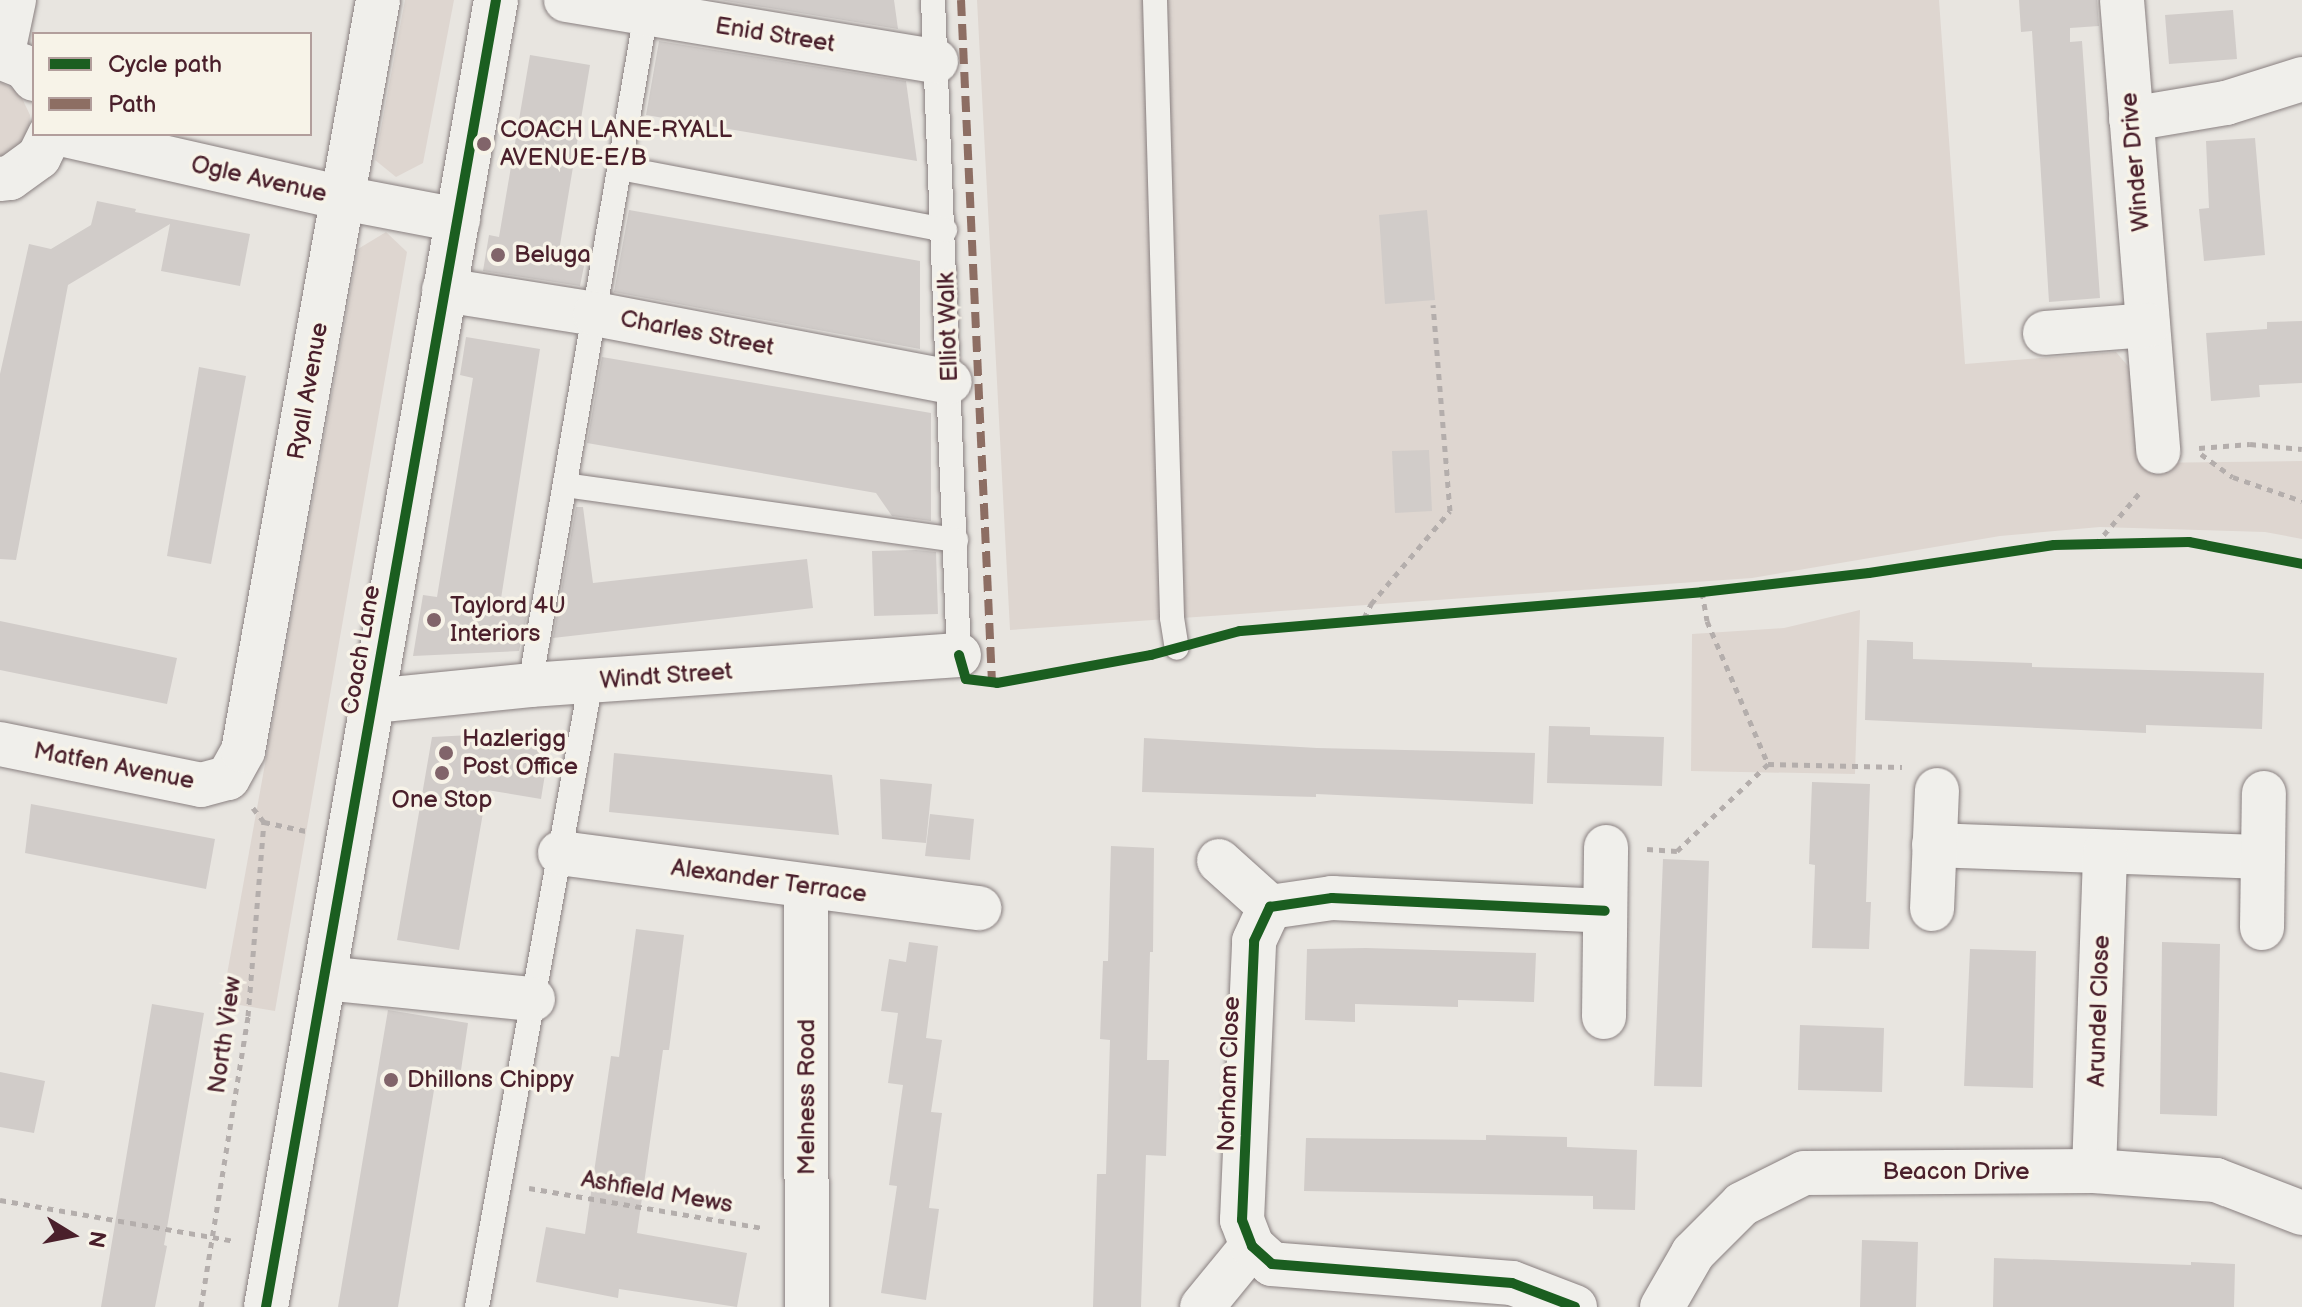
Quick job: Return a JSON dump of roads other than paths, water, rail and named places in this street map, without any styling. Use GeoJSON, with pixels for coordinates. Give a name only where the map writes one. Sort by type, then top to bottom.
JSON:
{"type":"FeatureCollection","features":[{"type":"Feature","properties":{"kind":"street"},"geometry":{"type":"LineString","coordinates":[[12,64],[14,0]]}},
{"type":"Feature","properties":{"kind":"street","name":"Ryall Avenue"},"geometry":{"type":"LineString","coordinates":[[228,778],[243,751],[378,0]]}},
{"type":"Feature","properties":{"kind":"street","name":"Coach Lane"},"geometry":{"type":"LineString","coordinates":[[266,1307],[496,0]]}},
{"type":"Feature","properties":{"kind":"street","name":"Enid Street"},"geometry":{"type":"LineString","coordinates":[[566,0],[647,7],[936,61]]}},
{"type":"Feature","properties":{"kind":"street","name":"Winder Drive"},"geometry":{"type":"LineString","coordinates":[[2122,0],[2158,452]]}},
{"type":"Feature","properties":{"kind":"street"},"geometry":{"type":"LineString","coordinates":[[2131,119],[2226,103],[2302,79]]}},
{"type":"Feature","properties":{"kind":"street"},"geometry":{"type":"LineString","coordinates":[[0,179],[10,178],[39,157],[49,136]]}},
{"type":"Feature","properties":{"kind":"street","name":"Ogle Avenue"},"geometry":{"type":"LineString","coordinates":[[70,136],[343,198],[458,220]]}},
{"type":"Feature","properties":{"kind":"street","name":"Charles Street"},"geometry":{"type":"LineString","coordinates":[[444,290],[595,314],[950,382]]}},
{"type":"Feature","properties":{"kind":"street"},"geometry":{"type":"LineString","coordinates":[[2045,333],[2148,325]]}},
{"type":"Feature","properties":{"kind":"street","name":"Windt Street"},"geometry":{"type":"LineString","coordinates":[[373,701],[530,685],[959,655]]}},
{"type":"Feature","properties":{"kind":"street","name":"Matfen Avenue"},"geometry":{"type":"LineString","coordinates":[[0,744],[201,785],[228,778]]}},
{"type":"Feature","properties":{"kind":"street"},"geometry":{"type":"LineString","coordinates":[[1932,909],[1937,790]]}},
{"type":"Feature","properties":{"kind":"street"},"geometry":{"type":"LineString","coordinates":[[2262,928],[2264,793]]}},
{"type":"Feature","properties":{"kind":"street"},"geometry":{"type":"LineString","coordinates":[[1934,845],[2263,857]]}},
{"type":"Feature","properties":{"kind":"street"},"geometry":{"type":"LineString","coordinates":[[1604,1017],[1606,847]]}},
{"type":"Feature","properties":{"kind":"street","name":"Arundel Close"},"geometry":{"type":"LineString","coordinates":[[2094,1171],[2105,852]]}},
{"type":"Feature","properties":{"kind":"street","name":"Alexander Terrace"},"geometry":{"type":"LineString","coordinates":[[560,853],[979,908]]}},
{"type":"Feature","properties":{"kind":"street"},"geometry":{"type":"LineString","coordinates":[[1219,861],[1270,907],[1332,898],[1605,911]]}},
{"type":"Feature","properties":{"kind":"street","name":"Melness Road"},"geometry":{"type":"LineString","coordinates":[[806,886],[807,1307]]}},
{"type":"Feature","properties":{"kind":"street","name":"Norham Close"},"geometry":{"type":"LineString","coordinates":[[1252,1246],[1242,1220],[1254,941],[1270,907]]}},
{"type":"Feature","properties":{"kind":"street"},"geometry":{"type":"LineString","coordinates":[[325,978],[533,999]]}},
{"type":"Feature","properties":{"kind":"street","name":"Beacon Drive"},"geometry":{"type":"LineString","coordinates":[[1662,1307],[1693,1253],[1742,1204],[1804,1173],[2094,1171],[2216,1180],[2302,1213]]}},
{"type":"Feature","properties":{"kind":"street"},"geometry":{"type":"LineString","coordinates":[[1202,1307],[1252,1246],[1272,1264],[1512,1283],[1575,1307]]}},
{"type":"Feature","properties":{"kind":"lane","name":"Elliot Walk"},"geometry":{"type":"LineString","coordinates":[[933,0],[945,230],[959,655]]}},
{"type":"Feature","properties":{"kind":"lane"},"geometry":{"type":"LineString","coordinates":[[1155,0],[1172,618],[1177,648]]}},
{"type":"Feature","properties":{"kind":"lane"},"geometry":{"type":"LineString","coordinates":[[530,685],[647,7]]}},
{"type":"Feature","properties":{"kind":"lane"},"geometry":{"type":"LineString","coordinates":[[620,168],[945,230]]}},
{"type":"Feature","properties":{"kind":"lane"},"geometry":{"type":"LineString","coordinates":[[565,485],[956,540]]}},
{"type":"Feature","properties":{"kind":"lane"},"geometry":{"type":"LineString","coordinates":[[477,1307],[591,681]]}},
{"type":"Feature","properties":{"kind":"place","name":"COACH LANE-RYALL AVENUE-E/B"},"geometry":{"type":"Point","coordinates":[484,144]}},
{"type":"Feature","properties":{"kind":"place","name":"Beluga"},"geometry":{"type":"Point","coordinates":[498,255]}},
{"type":"Feature","properties":{"kind":"place","name":"Taylord 4U Interiors"},"geometry":{"type":"Point","coordinates":[434,620]}},
{"type":"Feature","properties":{"kind":"place","name":"Hazlerigg Post Office"},"geometry":{"type":"Point","coordinates":[446,753]}},
{"type":"Feature","properties":{"kind":"place","name":"One Stop"},"geometry":{"type":"Point","coordinates":[442,773]}},
{"type":"Feature","properties":{"kind":"place","name":"Dhillons Chippy"},"geometry":{"type":"Point","coordinates":[391,1080]}}]}
